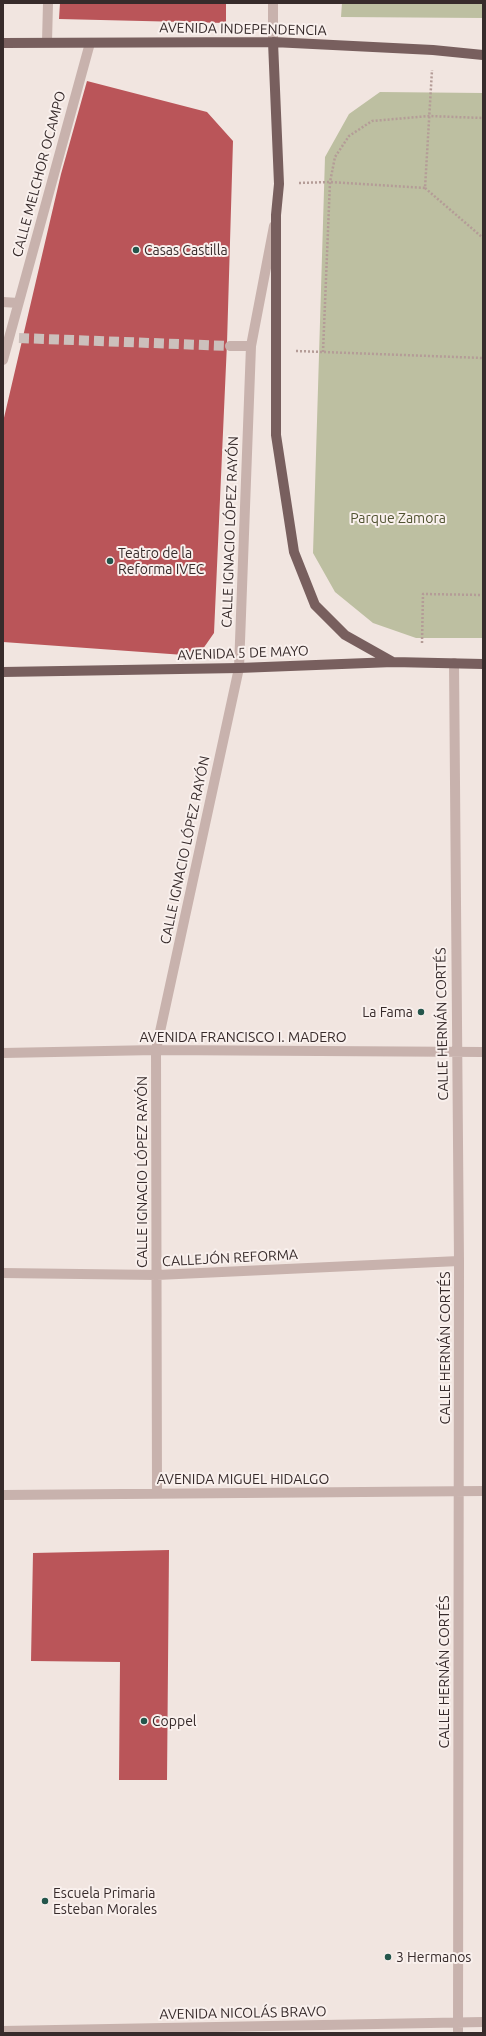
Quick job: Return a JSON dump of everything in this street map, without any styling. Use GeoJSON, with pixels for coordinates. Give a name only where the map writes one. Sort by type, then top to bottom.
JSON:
{"type":"FeatureCollection","features":[{"type":"Feature","properties":{"kind":"main road","name":"AVENIDA INDEPENDENCIA"},"geometry":{"type":"LineString","coordinates":[[3,43],[273,42],[483,54]]}},
{"type":"Feature","properties":{"kind":"main road","name":"CALLE IGNACIO LÓPEZ RAYÓN"},"geometry":{"type":"LineString","coordinates":[[273,42],[278,184],[276,215],[276,435],[294,552],[315,605],[345,635],[393,662]]}},
{"type":"Feature","properties":{"kind":"main road","name":"AVENIDA 5 DE MAYO"},"geometry":{"type":"LineString","coordinates":[[3,672],[239,668],[393,662],[483,664]]}},
{"type":"Feature","properties":{"kind":"street"},"geometry":{"type":"LineString","coordinates":[[47,42],[48,3]]}},
{"type":"Feature","properties":{"kind":"street","name":"CALLE IGNACIO LÓPEZ RAYÓN"},"geometry":{"type":"LineString","coordinates":[[273,3],[273,42]]}},
{"type":"Feature","properties":{"kind":"street","name":"CALLE MELCHOR OCAMPO"},"geometry":{"type":"LineString","coordinates":[[3,360],[14,337],[18,303],[90,42]]}},
{"type":"Feature","properties":{"kind":"street","name":"CALLE IGNACIO LÓPEZ RAYÓN"},"geometry":{"type":"LineString","coordinates":[[158,1493],[156,1050],[239,668],[251,346],[276,215]]}},
{"type":"Feature","properties":{"kind":"street"},"geometry":{"type":"LineString","coordinates":[[3,302],[18,303]]}},
{"type":"Feature","properties":{"kind":"street"},"geometry":{"type":"LineString","coordinates":[[230,346],[251,346]]}},
{"type":"Feature","properties":{"kind":"street","name":"CALLE HERNÁN CORTÉS"},"geometry":{"type":"LineString","coordinates":[[454,663],[459,1260],[458,2028]]}},
{"type":"Feature","properties":{"kind":"street","name":"AVENIDA FRANCISCO I. MADERO"},"geometry":{"type":"LineString","coordinates":[[3,1053],[156,1050],[483,1052]]}},
{"type":"Feature","properties":{"kind":"street","name":"CALLEJÓN REFORMA"},"geometry":{"type":"LineString","coordinates":[[3,1273],[157,1275],[459,1260]]}},
{"type":"Feature","properties":{"kind":"street","name":"AVENIDA MIGUEL HIDALGO"},"geometry":{"type":"LineString","coordinates":[[3,1495],[483,1491]]}},
{"type":"Feature","properties":{"kind":"street","name":"AVENIDA NICOLÁS BRAVO"},"geometry":{"type":"LineString","coordinates":[[3,2031],[458,2028],[483,2022]]}},
{"type":"Feature","properties":{"kind":"path"},"geometry":{"type":"LineString","coordinates":[[425,188],[433,50]]}},
{"type":"Feature","properties":{"kind":"path"},"geometry":{"type":"LineString","coordinates":[[323,352],[330,182],[335,157],[349,136],[372,121],[430,116],[483,118]]}},
{"type":"Feature","properties":{"kind":"path"},"geometry":{"type":"LineString","coordinates":[[278,184],[330,182],[425,188],[483,238]]}},
{"type":"Feature","properties":{"kind":"path"},"geometry":{"type":"LineString","coordinates":[[276,350],[483,358]]}},
{"type":"Feature","properties":{"kind":"path"},"geometry":{"type":"LineString","coordinates":[[422,662],[423,594],[483,595]]}},
{"type":"Feature","properties":{"kind":"green space"},"geometry":{"type":"Polygon","coordinates":[[[342,3],[483,3],[483,18],[341,17],[342,3]]]}},
{"type":"Feature","properties":{"kind":"green space","name":"Parque Zamora"},"geometry":{"type":"Polygon","coordinates":[[[380,92],[483,93],[483,638],[416,638],[373,623],[335,592],[313,553],[325,157],[349,114],[380,92]]]}},
{"type":"Feature","properties":{"kind":"building"},"geometry":{"type":"Polygon","coordinates":[[[60,3],[226,3],[226,23],[59,19],[60,3]]]}},
{"type":"Feature","properties":{"kind":"building"},"geometry":{"type":"Polygon","coordinates":[[[87,81],[207,112],[233,141],[227,343],[214,633],[198,656],[3,642],[3,422],[61,174],[87,81]]]}},
{"type":"Feature","properties":{"kind":"building","name":"Coppel"},"geometry":{"type":"Polygon","coordinates":[[[169,1550],[167,1780],[119,1780],[120,1662],[31,1661],[33,1553],[169,1550]]]}},
{"type":"Feature","properties":{"kind":"tunnel"},"geometry":{"type":"LineString","coordinates":[[19,338],[230,346]]}},
{"type":"Feature","properties":{"kind":"place","name":"Casas Castilla"},"geometry":{"type":"Point","coordinates":[136,250]}},
{"type":"Feature","properties":{"kind":"place","name":"Teatro de la Reforma IVEC"},"geometry":{"type":"Point","coordinates":[110,561]}},
{"type":"Feature","properties":{"kind":"place","name":"La Fama"},"geometry":{"type":"Point","coordinates":[421,1012]}},
{"type":"Feature","properties":{"kind":"place","name":"Coppel"},"geometry":{"type":"Point","coordinates":[144,1721]}},
{"type":"Feature","properties":{"kind":"place","name":"Escuela Primaria Esteban Morales"},"geometry":{"type":"Point","coordinates":[45,1901]}},
{"type":"Feature","properties":{"kind":"place","name":"3 Hermanos"},"geometry":{"type":"Point","coordinates":[388,1957]}}]}
